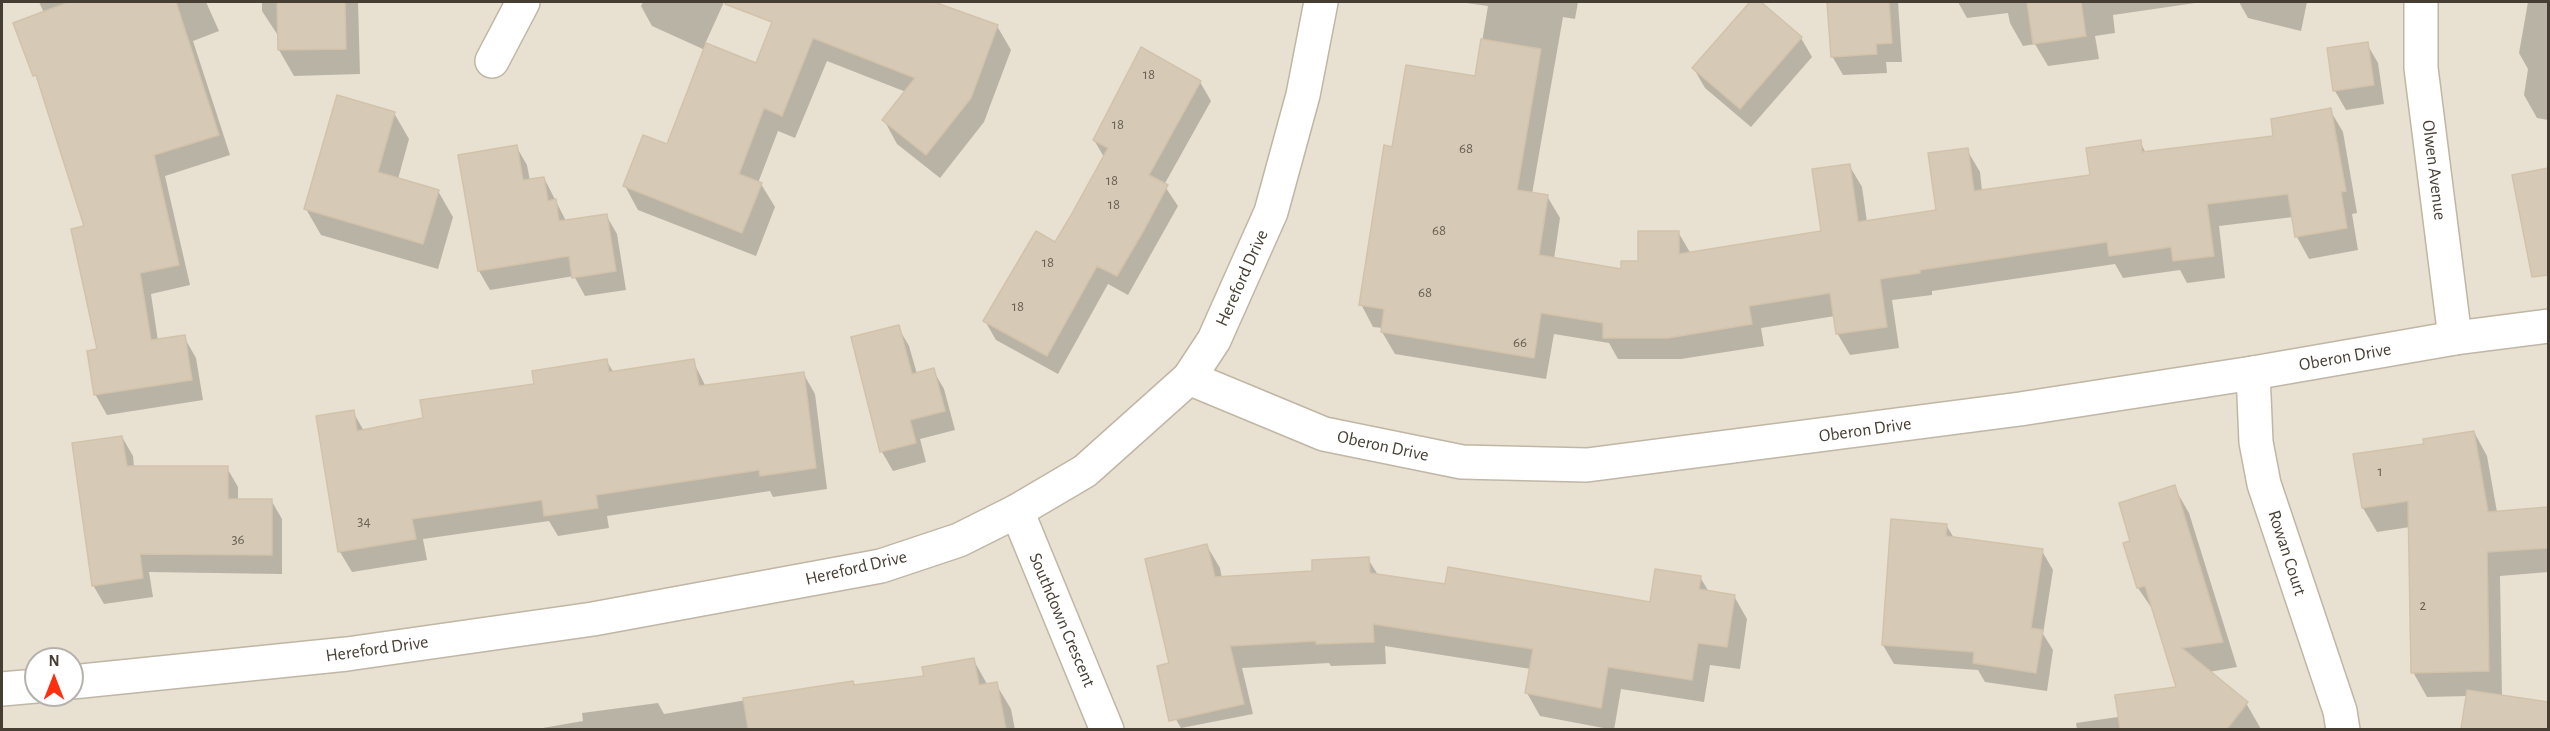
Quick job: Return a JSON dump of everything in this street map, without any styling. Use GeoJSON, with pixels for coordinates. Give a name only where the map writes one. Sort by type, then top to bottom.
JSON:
{"type":"FeatureCollection","features":[{"type":"Feature","properties":{"kind":"street"},"geometry":{"type":"LineString","coordinates":[[492,61],[523,2]]}},
{"type":"Feature","properties":{"kind":"street","name":"Hereford Drive"},"geometry":{"type":"LineString","coordinates":[[84,681],[347,654],[593,619],[881,566],[959,540],[1017,511],[1085,471],[1189,378],[1214,340],[1271,212],[1303,94],[1321,2]]}},
{"type":"Feature","properties":{"kind":"street","name":"Olwen Avenue"},"geometry":{"type":"LineString","coordinates":[[2421,2],[2421,68],[2455,338]]}},
{"type":"Feature","properties":{"kind":"street","name":"Oberon Drive"},"geometry":{"type":"LineString","coordinates":[[1189,378],[1324,434],[1462,462],[1587,465],[1998,412],[2253,373],[2455,338],[2548,326]]}},
{"type":"Feature","properties":{"kind":"street","name":"Rowan Court"},"geometry":{"type":"LineString","coordinates":[[2253,373],[2256,442],[2264,484],[2340,711],[2343,729]]}},
{"type":"Feature","properties":{"kind":"street","name":"Southdown Crescent"},"geometry":{"type":"LineString","coordinates":[[1017,511],[1107,729]]}},
{"type":"Feature","properties":{"kind":"street"},"geometry":{"type":"LineString","coordinates":[[2,689],[24,687]]}},
{"type":"Feature","properties":{"kind":"shaded area"},"geometry":{"type":"Polygon","coordinates":[[[2,2],[2548,2],[2548,729],[2,729],[2,2]]]}},
{"type":"Feature","properties":{"kind":"building"},"geometry":{"type":"Polygon","coordinates":[[[69,2],[176,2],[219,135],[154,155],[179,265],[140,273],[151,340],[185,335],[192,380],[94,395],[87,351],[97,349],[71,229],[84,226],[36,75],[33,76],[13,23],[69,2]]]}},
{"type":"Feature","properties":{"kind":"building"},"geometry":{"type":"Polygon","coordinates":[[[277,2],[345,2],[346,49],[278,50],[277,2]]]}},
{"type":"Feature","properties":{"kind":"building"},"geometry":{"type":"Polygon","coordinates":[[[726,2],[934,2],[998,25],[971,98],[926,155],[882,120],[915,78],[813,38],[782,116],[764,108],[739,174],[762,183],[742,233],[623,186],[643,135],[667,144],[706,43],[756,63],[772,22],[725,4],[726,2]]]}},
{"type":"Feature","properties":{"kind":"building"},"geometry":{"type":"Polygon","coordinates":[[[1750,2],[1761,2],[1802,37],[1740,109],[1692,68],[1750,2]]]}},
{"type":"Feature","properties":{"kind":"building"},"geometry":{"type":"Polygon","coordinates":[[[1827,2],[1889,2],[1892,43],[1876,44],[1877,54],[1831,57],[1827,2]]]}},
{"type":"Feature","properties":{"kind":"building"},"geometry":{"type":"Polygon","coordinates":[[[2027,2],[2081,2],[2086,36],[2033,44],[2027,2]]]}},
{"type":"Feature","properties":{"kind":"building"},"geometry":{"type":"Polygon","coordinates":[[[1481,39],[1541,49],[1517,190],[1548,195],[1539,255],[1621,269],[1621,261],[1638,261],[1638,231],[1679,231],[1679,254],[1821,231],[1812,169],[1850,164],[1858,222],[1936,210],[1928,153],[1968,148],[1974,191],[2090,175],[2086,148],[2141,140],[2142,152],[2273,136],[2271,119],[2331,108],[2346,191],[2341,192],[2347,228],[2295,237],[2288,194],[2207,204],[2214,256],[2173,261],[2171,247],[2109,256],[2107,242],[1920,270],[1920,273],[1880,279],[1887,327],[1836,334],[1830,293],[1749,306],[1752,324],[1668,338],[1603,338],[1603,323],[1541,313],[1534,358],[1381,332],[1384,309],[1359,305],[1384,145],[1392,147],[1406,65],[1475,76],[1481,39]]]}},
{"type":"Feature","properties":{"kind":"building"},"geometry":{"type":"Polygon","coordinates":[[[2368,42],[2374,85],[2333,91],[2327,48],[2368,42]]]}},
{"type":"Feature","properties":{"kind":"building"},"geometry":{"type":"Polygon","coordinates":[[[1141,47],[1201,81],[1149,175],[1168,185],[1144,230],[1117,276],[1097,266],[1047,356],[983,321],[1036,231],[1055,242],[1070,217],[1108,148],[1093,140],[1141,47]]]}},
{"type":"Feature","properties":{"kind":"building"},"geometry":{"type":"Polygon","coordinates":[[[337,95],[395,112],[378,172],[439,190],[423,244],[304,209],[337,95]]]}},
{"type":"Feature","properties":{"kind":"building"},"geometry":{"type":"Polygon","coordinates":[[[517,145],[523,180],[544,177],[548,201],[556,199],[559,221],[607,214],[616,271],[572,278],[569,256],[478,271],[458,155],[517,145]]]}},
{"type":"Feature","properties":{"kind":"building"},"geometry":{"type":"Polygon","coordinates":[[[2548,168],[2548,275],[2532,277],[2512,175],[2548,168]]]}},
{"type":"Feature","properties":{"kind":"building"},"geometry":{"type":"Polygon","coordinates":[[[899,325],[912,374],[934,368],[945,411],[910,420],[916,443],[880,452],[851,337],[899,325]]]}},
{"type":"Feature","properties":{"kind":"building"},"geometry":{"type":"Polygon","coordinates":[[[607,359],[609,372],[694,359],[699,386],[804,372],[816,468],[760,476],[759,470],[596,495],[598,508],[544,516],[542,500],[412,519],[416,539],[338,552],[316,416],[354,410],[357,431],[423,418],[420,400],[534,384],[532,371],[607,359]]]}},
{"type":"Feature","properties":{"kind":"building"},"geometry":{"type":"Polygon","coordinates":[[[2474,431],[2488,512],[2548,507],[2548,548],[2487,552],[2489,671],[2411,673],[2408,501],[2362,508],[2353,454],[2424,444],[2423,439],[2474,431]]]}},
{"type":"Feature","properties":{"kind":"building"},"geometry":{"type":"Polygon","coordinates":[[[122,436],[127,466],[228,466],[228,499],[272,499],[272,555],[140,554],[143,578],[92,586],[72,443],[122,436]]]}},
{"type":"Feature","properties":{"kind":"building"},"geometry":{"type":"Polygon","coordinates":[[[2175,485],[2223,642],[2182,648],[2248,702],[2227,729],[2120,729],[2115,695],[2176,687],[2145,586],[2137,588],[2123,543],[2130,541],[2119,503],[2175,485]]]}},
{"type":"Feature","properties":{"kind":"building"},"geometry":{"type":"Polygon","coordinates":[[[1891,519],[1947,524],[1946,536],[2043,549],[2031,628],[2043,630],[2036,673],[1973,663],[1974,652],[1882,645],[1891,519]]]}},
{"type":"Feature","properties":{"kind":"building"},"geometry":{"type":"Polygon","coordinates":[[[1207,544],[1215,577],[1312,571],[1312,560],[1369,557],[1370,573],[1445,584],[1448,567],[1650,602],[1655,569],[1701,576],[1699,589],[1735,595],[1727,647],[1698,643],[1692,680],[1608,667],[1601,708],[1525,693],[1533,649],[1373,624],[1374,642],[1316,644],[1316,641],[1230,646],[1244,704],[1169,721],[1157,666],[1169,663],[1145,559],[1207,544]]]}},
{"type":"Feature","properties":{"kind":"building"},"geometry":{"type":"Polygon","coordinates":[[[974,658],[979,685],[997,682],[1006,729],[748,729],[743,698],[853,681],[854,685],[924,676],[922,667],[974,658]]]}},
{"type":"Feature","properties":{"kind":"building"},"geometry":{"type":"Polygon","coordinates":[[[2467,690],[2548,702],[2548,729],[2461,729],[2467,690]]]}}]}
